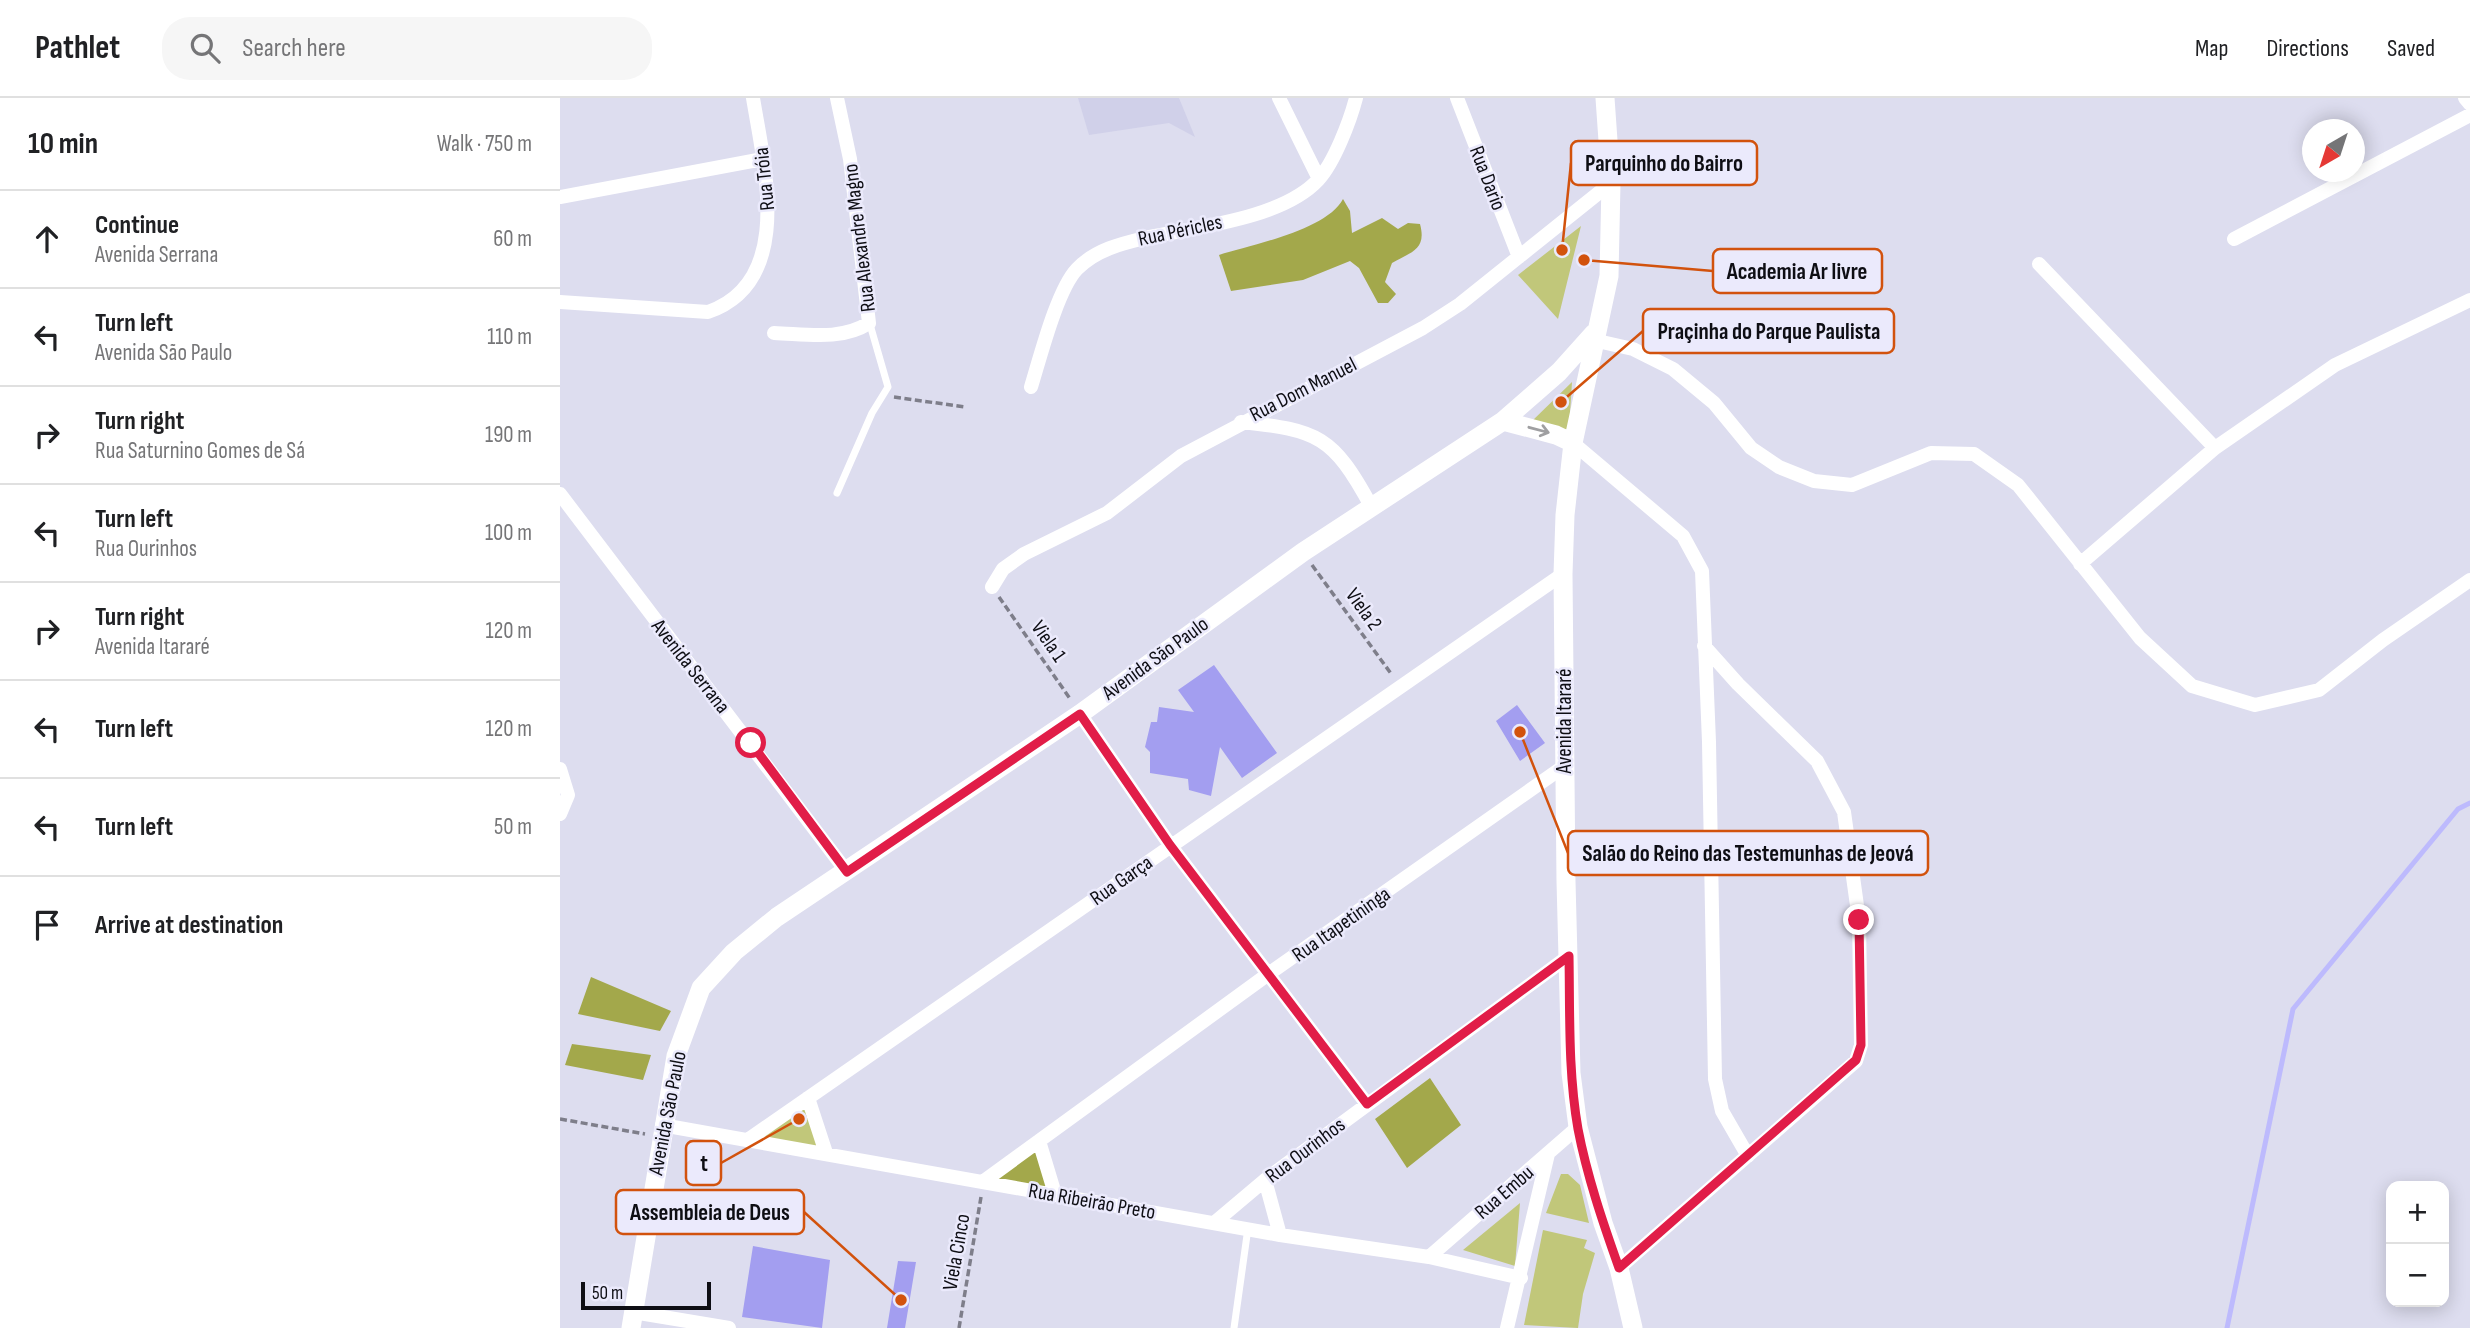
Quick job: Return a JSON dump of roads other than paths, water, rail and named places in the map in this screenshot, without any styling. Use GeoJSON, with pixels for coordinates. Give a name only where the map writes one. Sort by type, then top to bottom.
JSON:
{"type":"FeatureCollection","features":[{"type":"Feature","properties":{"kind":"main road","name":"Avenida São Paulo"},"geometry":{"type":"LineString","coordinates":[[632,1320],[661,1131],[676,1056],[701,988],[734,952],[777,917],[1080,714],[1303,552],[1503,421],[1559,372],[1594,336],[1609,276],[1611,183],[1605,98]]}},
{"type":"Feature","properties":{"kind":"main road","name":"Avenida Itararé"},"geometry":{"type":"LineString","coordinates":[[1594,336],[1573,443],[1563,574],[1563,767],[1572,1073],[1578,1126],[1603,1223],[1619,1268],[1633,1328]]}},
{"type":"Feature","properties":{"kind":"main road"},"geometry":{"type":"LineString","coordinates":[[1503,421],[1573,443]]}},
{"type":"Feature","properties":{"kind":"street","name":"Rua Tróia"},"geometry":{"type":"LineString","coordinates":[[560,302],[708,312],[731,304],[750,279],[760,260],[769,193],[753,98]]}},
{"type":"Feature","properties":{"kind":"street","name":"Rua Alexandre Magno"},"geometry":{"type":"LineString","coordinates":[[774,333],[841,335],[855,332],[869,320],[850,159],[837,98]]}},
{"type":"Feature","properties":{"kind":"street"},"geometry":{"type":"LineString","coordinates":[[1279,98],[1319,179]]}},
{"type":"Feature","properties":{"kind":"street","name":"Rua Péricles"},"geometry":{"type":"LineString","coordinates":[[1031,387],[1068,284],[1077,269],[1094,256],[1121,243],[1221,222],[1281,205],[1319,179],[1341,138],[1356,98]]}},
{"type":"Feature","properties":{"kind":"street","name":"Rua Dario"},"geometry":{"type":"LineString","coordinates":[[1458,98],[1519,257]]}},
{"type":"Feature","properties":{"kind":"street"},"geometry":{"type":"LineString","coordinates":[[2465,98],[2470,104]]}},
{"type":"Feature","properties":{"kind":"street"},"geometry":{"type":"LineString","coordinates":[[2234,239],[2470,115]]}},
{"type":"Feature","properties":{"kind":"street"},"geometry":{"type":"LineString","coordinates":[[560,197],[763,159]]}},
{"type":"Feature","properties":{"kind":"street","name":"Rua Dom Manuel"},"geometry":{"type":"LineString","coordinates":[[992,587],[1003,569],[1024,554],[1107,513],[1181,456],[1240,422],[1423,328],[1519,257],[1611,183]]}},
{"type":"Feature","properties":{"kind":"street"},"geometry":{"type":"LineString","coordinates":[[2039,264],[2215,448]]}},
{"type":"Feature","properties":{"kind":"street"},"geometry":{"type":"LineString","coordinates":[[2080,564],[2215,448],[2335,365],[2470,300]]}},
{"type":"Feature","properties":{"kind":"street"},"geometry":{"type":"LineString","coordinates":[[1594,336],[1633,349],[1672,369],[1714,402],[1751,448],[1779,467],[1814,481],[1852,485],[1931,453],[1974,454],[2018,485],[2140,638],[2192,686],[2255,705],[2319,690],[2405,624],[2470,580]]}},
{"type":"Feature","properties":{"kind":"street"},"geometry":{"type":"LineString","coordinates":[[1240,422],[1294,428],[1322,441],[1339,455],[1371,506]]}},
{"type":"Feature","properties":{"kind":"street"},"geometry":{"type":"LineString","coordinates":[[1573,443],[1683,536],[1702,571],[1709,741],[1714,1079],[1722,1111],[1748,1156]]}},
{"type":"Feature","properties":{"kind":"street","name":"Avenida Serrana"},"geometry":{"type":"LineString","coordinates":[[560,494],[847,872]]}},
{"type":"Feature","properties":{"kind":"street","name":"Rua Garça"},"geometry":{"type":"LineString","coordinates":[[749,1139],[1399,685],[1563,574]]}},
{"type":"Feature","properties":{"kind":"street"},"geometry":{"type":"LineString","coordinates":[[1619,1268],[1856,1060],[1861,1045],[1859,920],[1844,812],[1816,761],[1738,684],[1704,646]]}},
{"type":"Feature","properties":{"kind":"street"},"geometry":{"type":"LineString","coordinates":[[1080,714],[1170,845],[1367,1104]]}},
{"type":"Feature","properties":{"kind":"street","name":"Rua Itapetininga"},"geometry":{"type":"LineString","coordinates":[[984,1181],[1267,975],[1563,767]]}},
{"type":"Feature","properties":{"kind":"street"},"geometry":{"type":"LineString","coordinates":[[560,769],[568,794],[560,814]]}},
{"type":"Feature","properties":{"kind":"street","name":"Rua Ourinhos"},"geometry":{"type":"LineString","coordinates":[[1214,1223],[1265,1180],[1569,956]]}},
{"type":"Feature","properties":{"kind":"street"},"geometry":{"type":"LineString","coordinates":[[808,1098],[826,1153]]}},
{"type":"Feature","properties":{"kind":"street","name":"Rua Embu"},"geometry":{"type":"LineString","coordinates":[[1429,1257],[1578,1126]]}},
{"type":"Feature","properties":{"kind":"street","name":"Rua Ribeirão Preto"},"geometry":{"type":"LineString","coordinates":[[661,1131],[749,1139],[1280,1235],[1429,1257],[1521,1278]]}},
{"type":"Feature","properties":{"kind":"street"},"geometry":{"type":"LineString","coordinates":[[1039,1141],[1055,1194]]}},
{"type":"Feature","properties":{"kind":"street"},"geometry":{"type":"LineString","coordinates":[[1507,1328],[1521,1278],[1548,1154]]}},
{"type":"Feature","properties":{"kind":"street"},"geometry":{"type":"LineString","coordinates":[[1265,1180],[1280,1235]]}},
{"type":"Feature","properties":{"kind":"street"},"geometry":{"type":"LineString","coordinates":[[632,1320],[729,1328]]}},
{"type":"Feature","properties":{"kind":"lane"},"geometry":{"type":"LineString","coordinates":[[837,493],[872,413],[888,387],[869,320]]}},
{"type":"Feature","properties":{"kind":"lane"},"geometry":{"type":"LineString","coordinates":[[1234,1328],[1248,1228]]}},
{"type":"Feature","properties":{"kind":"waterway"},"geometry":{"type":"LineString","coordinates":[[2227,1328],[2293,1009],[2458,809],[2470,803]]}},
{"type":"Feature","properties":{"kind":"place","name":"Parquinho do Bairro"},"geometry":{"type":"Point","coordinates":[1562,250]}},
{"type":"Feature","properties":{"kind":"place","name":"Academia Ar livre"},"geometry":{"type":"Point","coordinates":[1584,260]}},
{"type":"Feature","properties":{"kind":"place","name":"Praçinha do Parque Paulista"},"geometry":{"type":"Point","coordinates":[1561,402]}},
{"type":"Feature","properties":{"kind":"place","name":"Salão do Reino das Testemunhas de Jeová"},"geometry":{"type":"Point","coordinates":[1520,732]}},
{"type":"Feature","properties":{"kind":"place","name":"t"},"geometry":{"type":"Point","coordinates":[799,1119]}},
{"type":"Feature","properties":{"kind":"place","name":"Assembleia de Deus"},"geometry":{"type":"Point","coordinates":[901,1300]}}]}
